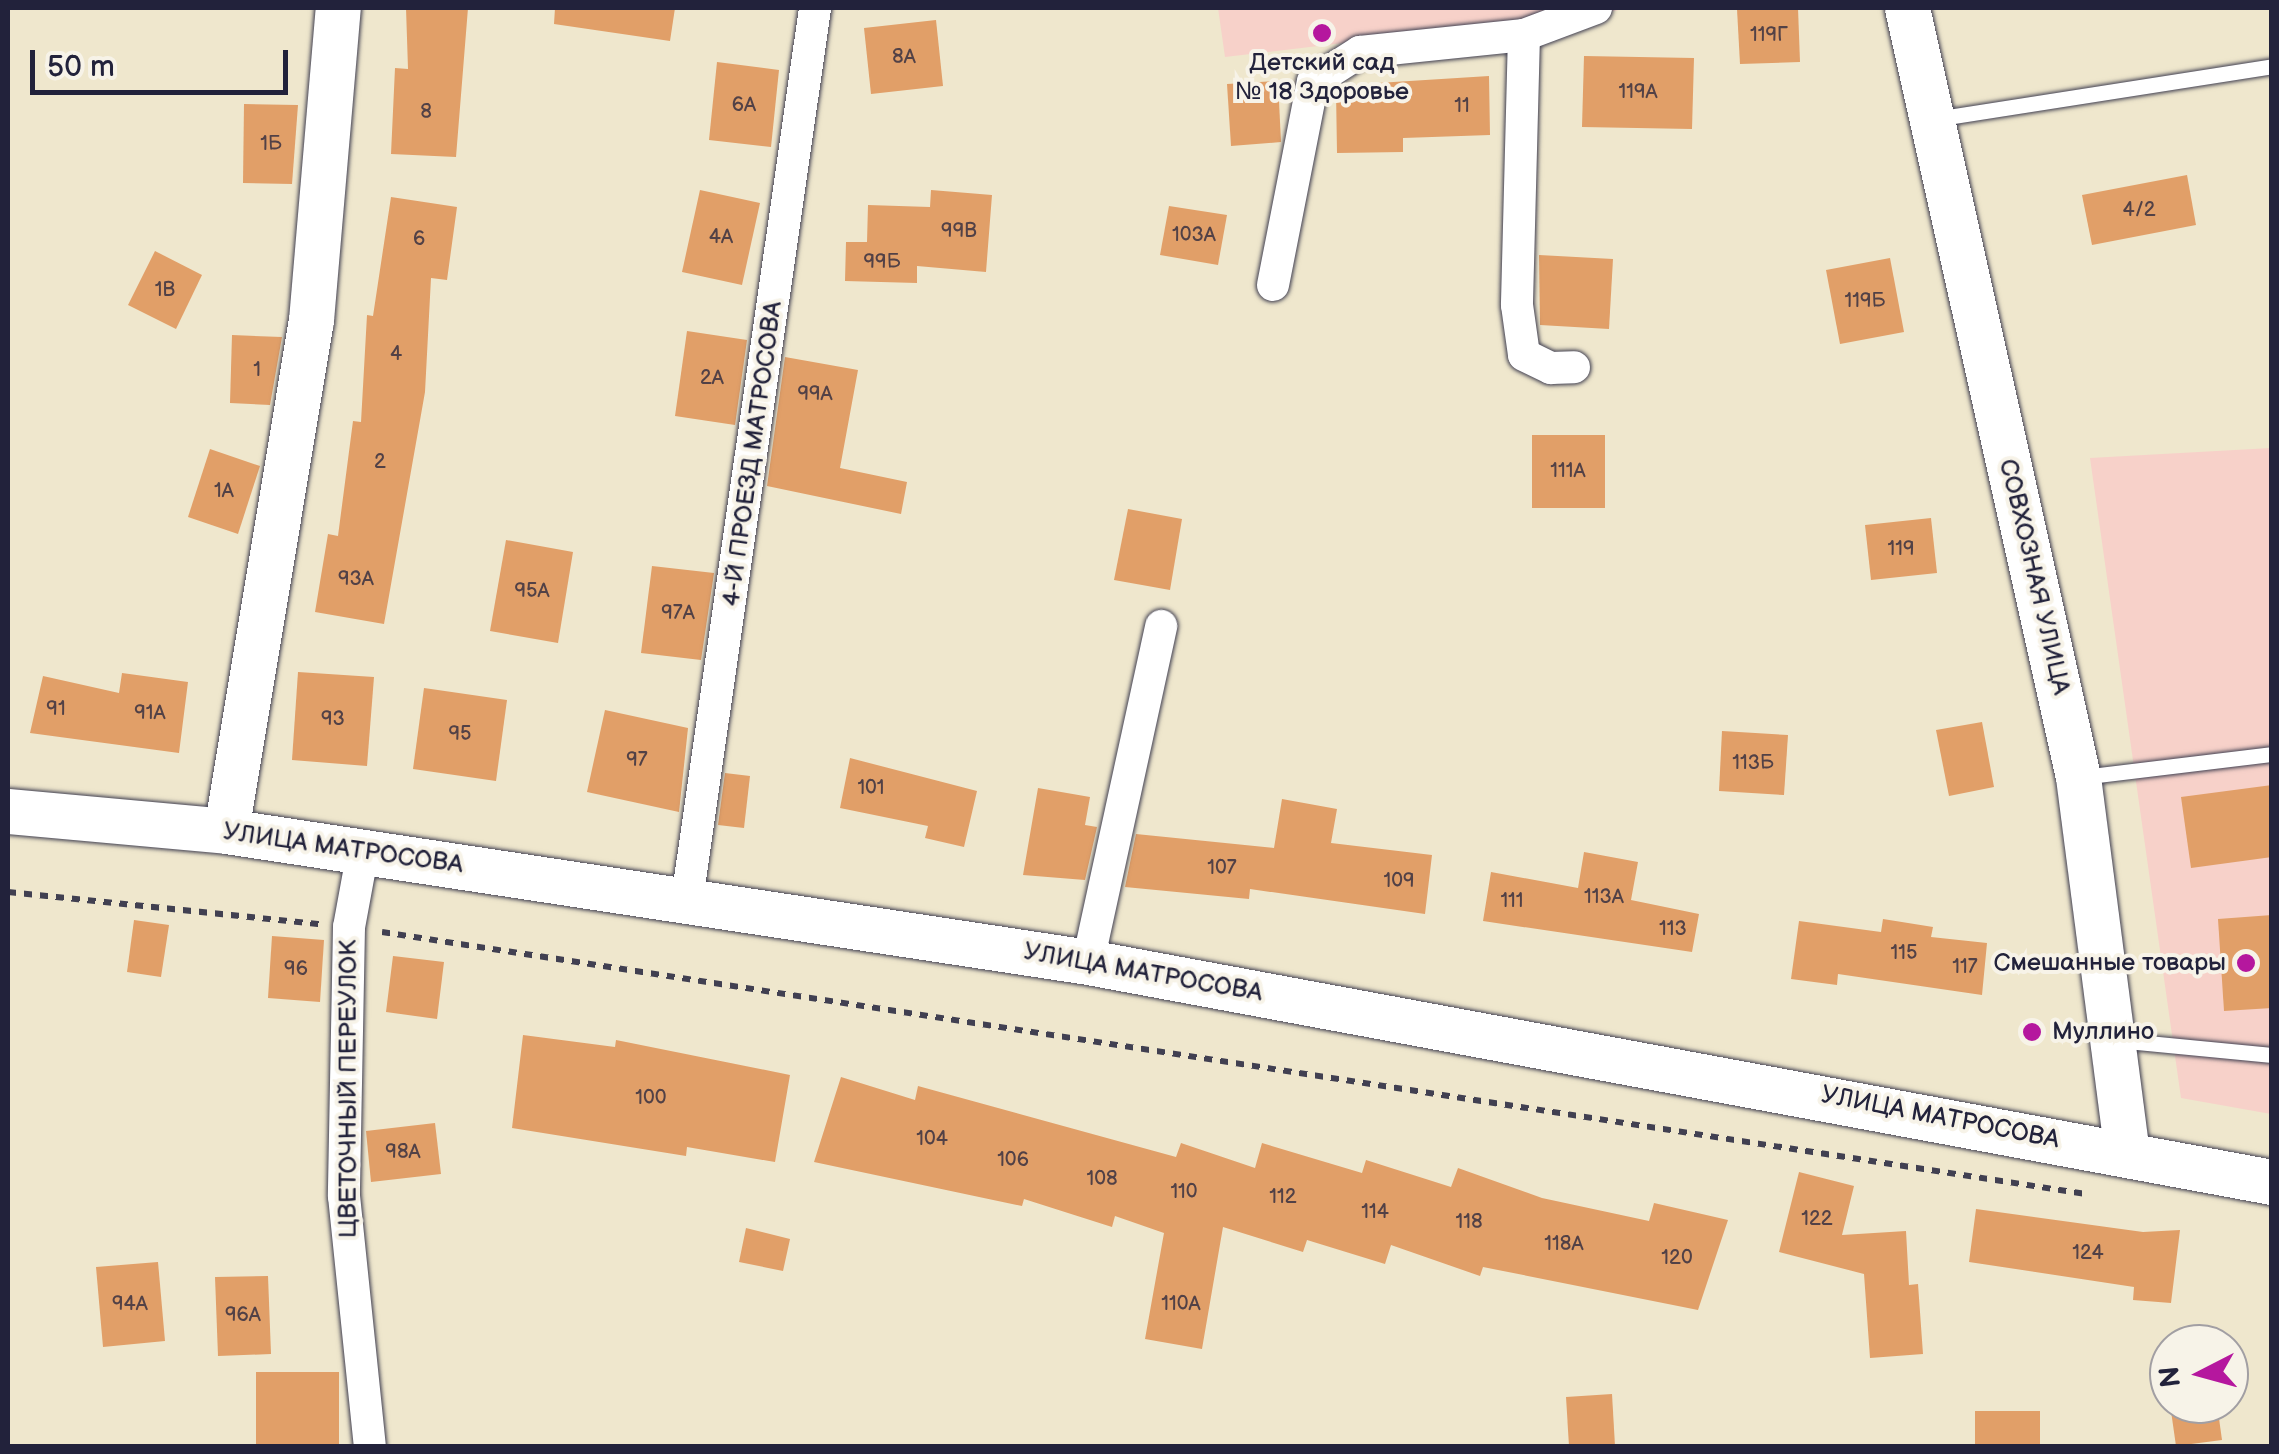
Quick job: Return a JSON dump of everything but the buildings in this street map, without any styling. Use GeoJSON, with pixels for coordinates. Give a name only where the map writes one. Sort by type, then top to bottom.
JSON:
{"type":"FeatureCollection","features":[{"type":"Feature","properties":{"kind":"main road"},"geometry":{"type":"LineString","coordinates":[[226,831],[311,320],[338,8]]}},
{"type":"Feature","properties":{"kind":"main road","name":"СОВХОЗНАЯ УЛИЦА"},"geometry":{"type":"LineString","coordinates":[[1907,8],[2078,777],[2127,1153]]}},
{"type":"Feature","properties":{"kind":"main road","name":"УЛИЦА МАТРОСОВА"},"geometry":{"type":"LineString","coordinates":[[8,811],[226,831],[1088,962],[2272,1182]]}},
{"type":"Feature","properties":{"kind":"street","name":"4-Й ПРОЕЗД МАТРОСОВА"},"geometry":{"type":"LineString","coordinates":[[687,900],[815,8]]}},
{"type":"Feature","properties":{"kind":"street"},"geometry":{"type":"LineString","coordinates":[[1273,285],[1312,82],[1360,52],[1524,35],[1596,8]]}},
{"type":"Feature","properties":{"kind":"street"},"geometry":{"type":"LineString","coordinates":[[1524,35],[1518,305],[1524,355],[1550,368],[1574,367]]}},
{"type":"Feature","properties":{"kind":"street"},"geometry":{"type":"LineString","coordinates":[[1088,962],[1161,626]]}},
{"type":"Feature","properties":{"kind":"street","name":"ЦВЕТОЧНЫЙ ПЕРЕУЛОК"},"geometry":{"type":"LineString","coordinates":[[363,851],[349,928],[344,1196],[370,1446]]}},
{"type":"Feature","properties":{"kind":"lane"},"geometry":{"type":"LineString","coordinates":[[1932,119],[2272,66]]}},
{"type":"Feature","properties":{"kind":"lane"},"geometry":{"type":"LineString","coordinates":[[2078,777],[2272,754]]}},
{"type":"Feature","properties":{"kind":"lane"},"geometry":{"type":"LineString","coordinates":[[2112,1039],[2272,1055]]}},
{"type":"Feature","properties":{"kind":"path"},"geometry":{"type":"LineString","coordinates":[[8,892],[349,928],[2086,1194]]}},
{"type":"Feature","properties":{"kind":"shaded area","name":"Детский сад № 18 Здоровье"},"geometry":{"type":"Polygon","coordinates":[[[1218,8],[1619,8],[1620,10],[1225,57],[1218,8]]]}},
{"type":"Feature","properties":{"kind":"shaded area"},"geometry":{"type":"Polygon","coordinates":[[[2271,448],[2271,1114],[2181,1098],[2090,458],[2271,448]]]}},
{"type":"Feature","properties":{"kind":"place","name":"Детский сад № 18 Здоровье"},"geometry":{"type":"Point","coordinates":[1322,33]}},
{"type":"Feature","properties":{"kind":"place","name":"Смешанные товары"},"geometry":{"type":"Point","coordinates":[2246,963]}},
{"type":"Feature","properties":{"kind":"place","name":"Муллино"},"geometry":{"type":"Point","coordinates":[2032,1032]}}]}
